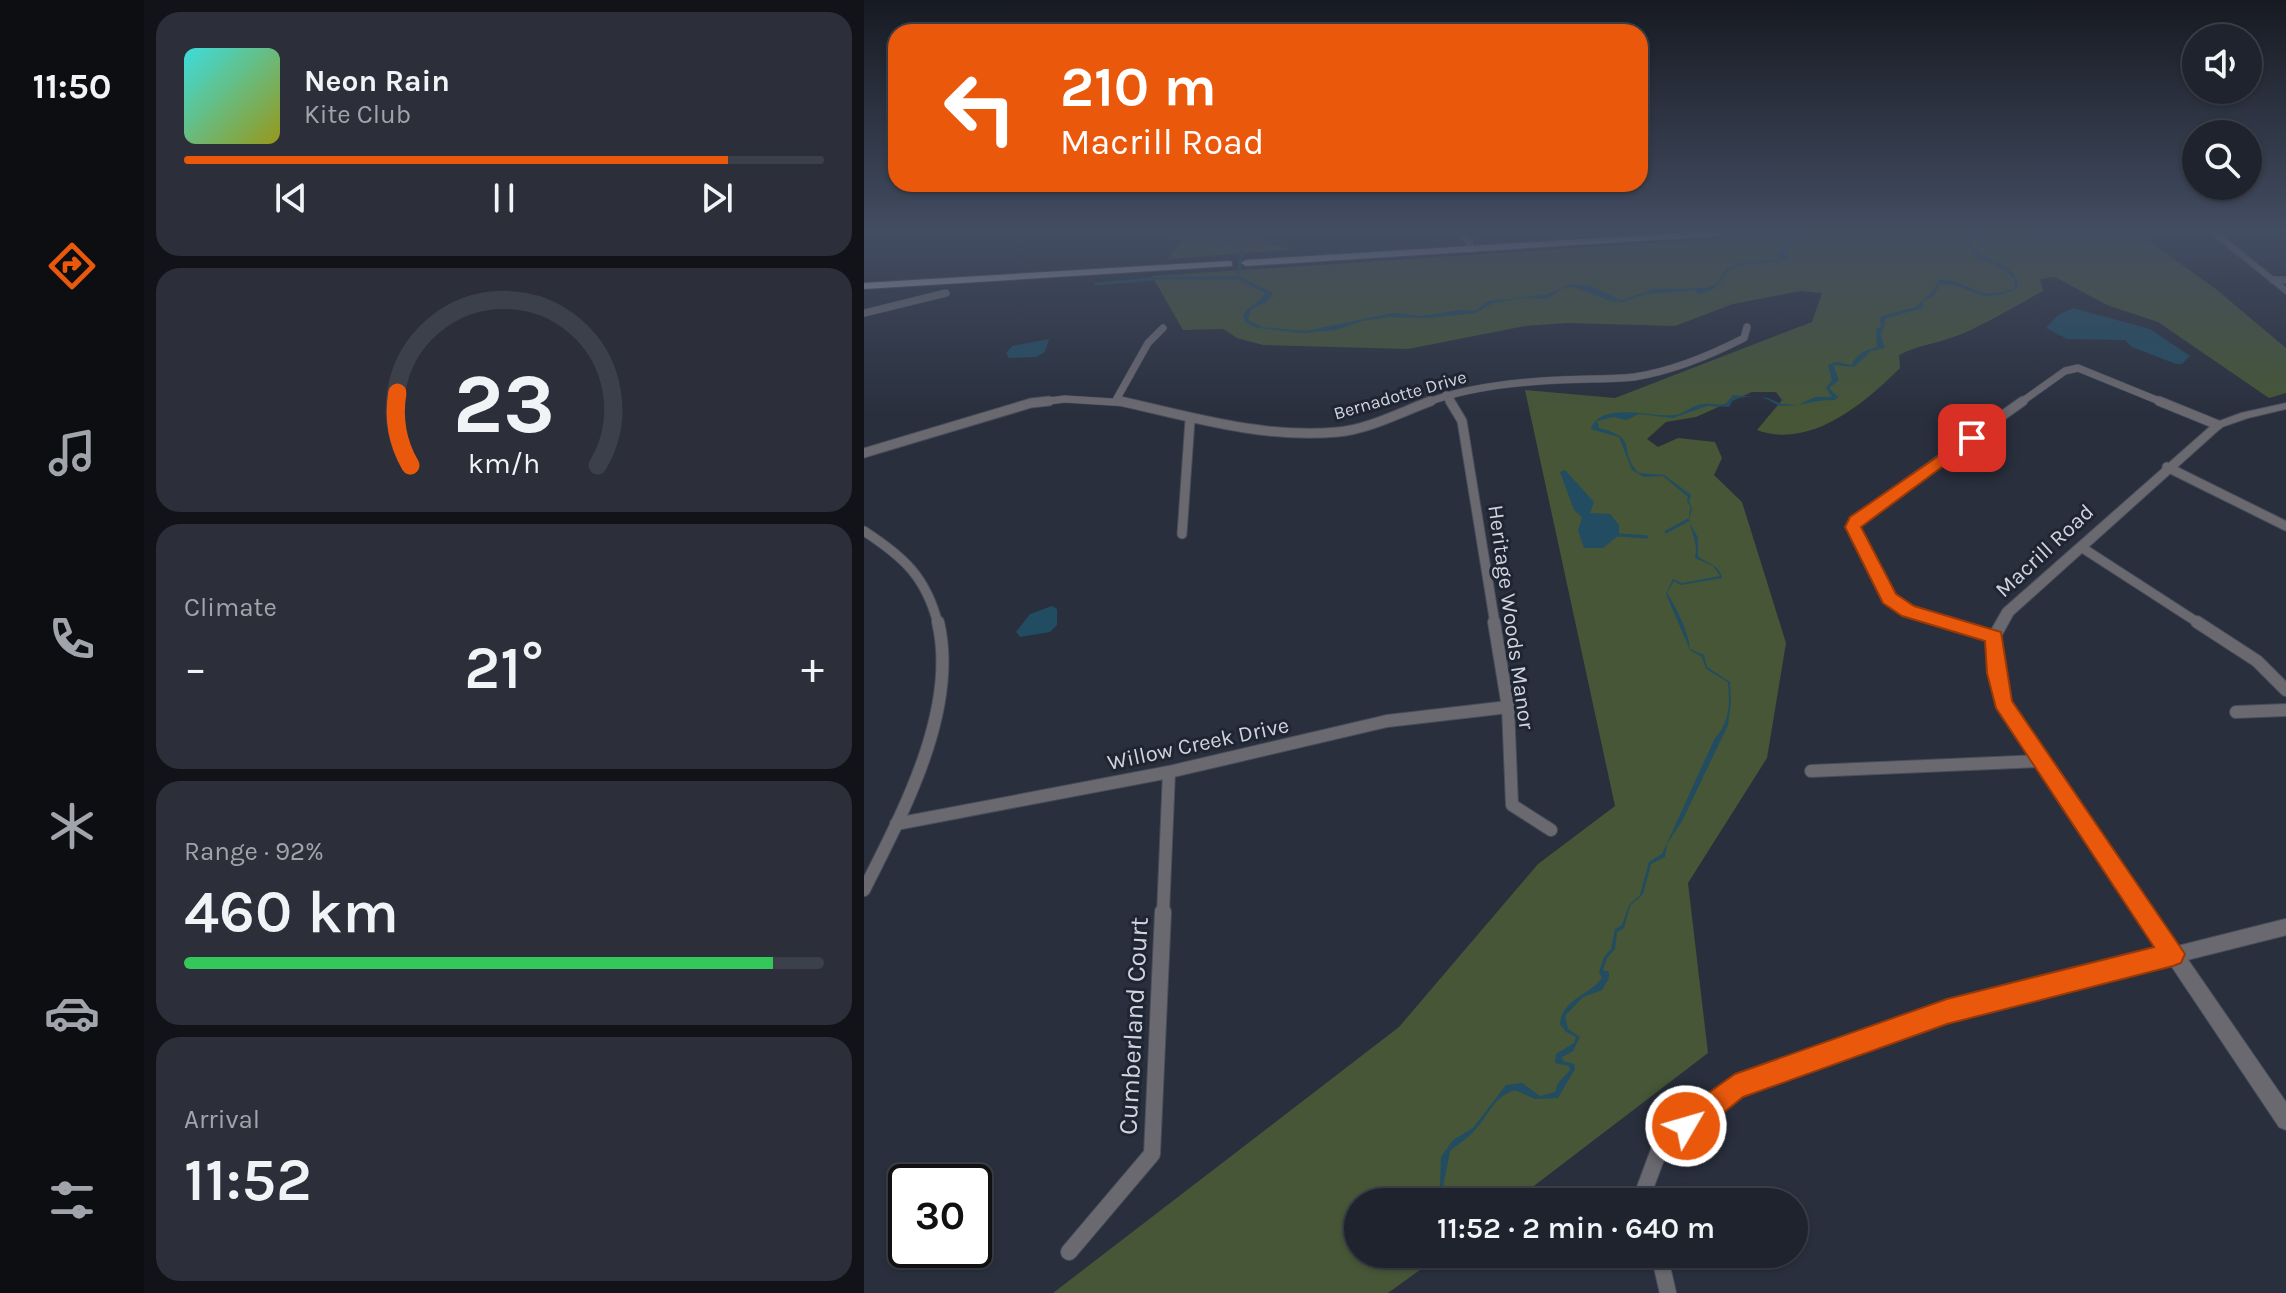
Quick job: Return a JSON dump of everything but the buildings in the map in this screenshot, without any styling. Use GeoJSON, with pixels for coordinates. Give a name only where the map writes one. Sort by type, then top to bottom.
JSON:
{"type":"FeatureCollection","features":[{"type":"Feature","properties":{"kind":"street"},"geometry":{"type":"LineString","coordinates":[[864,313],[945,293]]}},
{"type":"Feature","properties":{"kind":"street","name":"Bernadotte Drive"},"geometry":{"type":"LineString","coordinates":[[864,453],[1031,403],[1065,399],[1116,400],[1190,420],[1291,433],[1340,432],[1371,424],[1446,395],[1543,381],[1633,377],[1669,369],[1706,358],[1744,338],[1747,327]]}},
{"type":"Feature","properties":{"kind":"street"},"geometry":{"type":"LineString","coordinates":[[1116,400],[1148,343],[1163,328]]}},
{"type":"Feature","properties":{"kind":"street"},"geometry":{"type":"LineString","coordinates":[[2218,425],[2078,368],[2065,371],[1855,520],[1853,527],[1889,599],[1908,611],[1994,637],[1996,673],[2003,703],[2286,1120]]}},
{"type":"Feature","properties":{"kind":"street","name":"Heritage Woods Manor"},"geometry":{"type":"LineString","coordinates":[[1446,395],[1462,421],[1508,707],[1512,805],[1551,830]]}},
{"type":"Feature","properties":{"kind":"street","name":"Macrill Road"},"geometry":{"type":"LineString","coordinates":[[1994,637],[2008,612],[2167,467],[2218,425],[2286,406]]}},
{"type":"Feature","properties":{"kind":"street"},"geometry":{"type":"LineString","coordinates":[[1182,534],[1190,420]]}},
{"type":"Feature","properties":{"kind":"street"},"geometry":{"type":"LineString","coordinates":[[2167,467],[2286,526]]}},
{"type":"Feature","properties":{"kind":"street"},"geometry":{"type":"LineString","coordinates":[[864,531],[907,562],[932,599],[944,657],[930,734],[896,824],[864,890]]}},
{"type":"Feature","properties":{"kind":"street"},"geometry":{"type":"LineString","coordinates":[[2081,547],[2257,661],[2286,690]]}},
{"type":"Feature","properties":{"kind":"street","name":"Willow Creek Drive"},"geometry":{"type":"LineString","coordinates":[[896,824],[1169,772],[1387,721],[1508,707]]}},
{"type":"Feature","properties":{"kind":"street"},"geometry":{"type":"LineString","coordinates":[[2236,712],[2286,710]]}},
{"type":"Feature","properties":{"kind":"street"},"geometry":{"type":"LineString","coordinates":[[1811,771],[2040,761]]}},
{"type":"Feature","properties":{"kind":"street","name":"Cumberland Court"},"geometry":{"type":"LineString","coordinates":[[1069,1252],[1152,1154],[1169,772]]}},
{"type":"Feature","properties":{"kind":"street"},"geometry":{"type":"LineString","coordinates":[[1645,1188],[1661,1145],[1735,1087],[1947,1012],[2286,927]]}},
{"type":"Feature","properties":{"kind":"street"},"geometry":{"type":"LineString","coordinates":[[1662,1268],[1668,1293]]}},
{"type":"Feature","properties":{"kind":"green space"},"geometry":{"type":"Polygon","coordinates":[[[1162,293],[1788,293],[1733,304],[1675,326],[1567,323],[1525,326],[1408,349],[1263,345],[1237,338],[1223,329],[1183,330],[1162,293]]]}},
{"type":"Feature","properties":{"kind":"green space"},"geometry":{"type":"Polygon","coordinates":[[[1822,293],[2039,293],[1956,336],[1899,355],[1900,368],[1886,382],[1835,420],[1816,428],[1797,434],[1777,435],[1757,430],[1782,400],[1776,392],[1752,392],[1696,417],[1666,422],[1647,439],[1658,447],[1678,438],[1715,442],[1722,458],[1714,475],[1742,502],[1786,643],[1767,758],[1688,883],[1708,1053],[1531,1188],[1344,1188],[1344,1268],[1423,1268],[1388,1293],[1053,1293],[1399,1027],[1538,864],[1615,806],[1525,390],[1615,398],[1812,322],[1822,293]]]}},
{"type":"Feature","properties":{"kind":"green space"},"geometry":{"type":"Polygon","coordinates":[[[2085,293],[2221,293],[2286,348],[2286,393],[2269,398],[2158,322],[2107,305],[2085,293]]]}},
{"type":"Feature","properties":{"kind":"water"},"geometry":{"type":"Polygon","coordinates":[[[1265,293],[1273,293],[1267,302],[1251,309],[1248,320],[1262,327],[1306,331],[1393,313],[1422,316],[1460,310],[1476,311],[1488,301],[1555,293],[1546,299],[1521,298],[1493,303],[1475,313],[1428,318],[1390,317],[1362,321],[1336,330],[1304,333],[1257,328],[1245,322],[1245,312],[1265,293]]]}},
{"type":"Feature","properties":{"kind":"water"},"geometry":{"type":"Polygon","coordinates":[[[1590,293],[1606,293],[1621,300],[1653,293],[1624,302],[1610,301],[1590,293]]]}},
{"type":"Feature","properties":{"kind":"water"},"geometry":{"type":"Polygon","coordinates":[[[1931,293],[1935,293],[1923,302],[1923,308],[1886,318],[1881,336],[1885,348],[1871,351],[1854,367],[1833,365],[1839,380],[1829,388],[1838,397],[1799,405],[1815,397],[1832,397],[1826,388],[1832,380],[1828,365],[1836,362],[1852,365],[1859,355],[1877,347],[1876,330],[1882,326],[1879,320],[1882,316],[1916,307],[1931,293]]]}},
{"type":"Feature","properties":{"kind":"water"},"geometry":{"type":"Polygon","coordinates":[[[1975,293],[2006,293],[1993,296],[1975,293]]]}},
{"type":"Feature","properties":{"kind":"water"},"geometry":{"type":"Polygon","coordinates":[[[2073,308],[2150,329],[2190,356],[2182,364],[2176,364],[2132,347],[2125,340],[2067,339],[2046,328],[2058,315],[2073,308]]]}},
{"type":"Feature","properties":{"kind":"water"},"geometry":{"type":"Polygon","coordinates":[[[1049,339],[1045,352],[1036,357],[1009,358],[1006,353],[1012,346],[1049,339]]]}},
{"type":"Feature","properties":{"kind":"water"},"geometry":{"type":"Polygon","coordinates":[[[1733,395],[1751,397],[1733,400],[1729,407],[1707,406],[1673,418],[1639,414],[1626,420],[1614,417],[1597,421],[1599,428],[1620,436],[1632,465],[1639,473],[1664,475],[1691,495],[1689,501],[1692,508],[1689,519],[1691,507],[1687,501],[1688,497],[1663,476],[1644,477],[1632,470],[1619,437],[1591,429],[1597,420],[1605,415],[1628,412],[1675,415],[1701,404],[1725,405],[1733,395]]]}},
{"type":"Feature","properties":{"kind":"water"},"geometry":{"type":"Polygon","coordinates":[[[1760,397],[1782,404],[1797,405],[1781,406],[1760,397]]]}},
{"type":"Feature","properties":{"kind":"water"},"geometry":{"type":"Polygon","coordinates":[[[1565,470],[1594,502],[1590,513],[1610,514],[1619,525],[1619,535],[1603,548],[1584,548],[1578,531],[1582,517],[1574,510],[1560,472],[1565,470]]]}},
{"type":"Feature","properties":{"kind":"water"},"geometry":{"type":"Polygon","coordinates":[[[1690,523],[1698,538],[1698,556],[1716,567],[1722,578],[1681,585],[1674,581],[1667,593],[1682,620],[1690,649],[1704,655],[1707,667],[1730,682],[1728,725],[1682,821],[1667,844],[1665,857],[1651,864],[1643,894],[1630,906],[1624,928],[1617,932],[1615,949],[1607,958],[1603,970],[1609,972],[1609,978],[1602,990],[1583,997],[1565,1016],[1568,1029],[1580,1037],[1573,1051],[1562,1057],[1563,1061],[1574,1064],[1575,1069],[1558,1098],[1535,1099],[1515,1090],[1501,1097],[1472,1133],[1450,1151],[1443,1187],[1440,1188],[1441,1157],[1453,1140],[1473,1128],[1506,1085],[1522,1083],[1540,1096],[1555,1092],[1558,1083],[1570,1070],[1569,1066],[1555,1063],[1556,1054],[1574,1043],[1576,1037],[1566,1032],[1560,1024],[1562,1016],[1571,1003],[1602,978],[1599,972],[1604,957],[1611,949],[1615,929],[1622,925],[1629,905],[1640,895],[1649,862],[1662,854],[1726,719],[1728,682],[1706,669],[1702,657],[1690,650],[1666,594],[1673,579],[1682,583],[1720,576],[1713,566],[1695,558],[1696,544],[1690,523]]]}},
{"type":"Feature","properties":{"kind":"water"},"geometry":{"type":"Polygon","coordinates":[[[1052,606],[1057,609],[1057,625],[1050,632],[1020,637],[1016,632],[1030,614],[1052,606]]]}},
{"type":"Feature","properties":{"kind":"waterway"},"geometry":{"type":"LineString","coordinates":[[1666,532],[1688,520]]}},
{"type":"Feature","properties":{"kind":"waterway"},"geometry":{"type":"LineString","coordinates":[[1619,535],[1647,537]]}},
{"type":"Feature","properties":{"kind":"route"},"geometry":{"type":"LineString","coordinates":[[1686,1126],[1735,1087],[1947,1012],[2173,954],[2003,703],[1996,673],[1994,637],[1908,611],[1889,599],[1853,527],[1855,520],[1972,438]]}}]}
